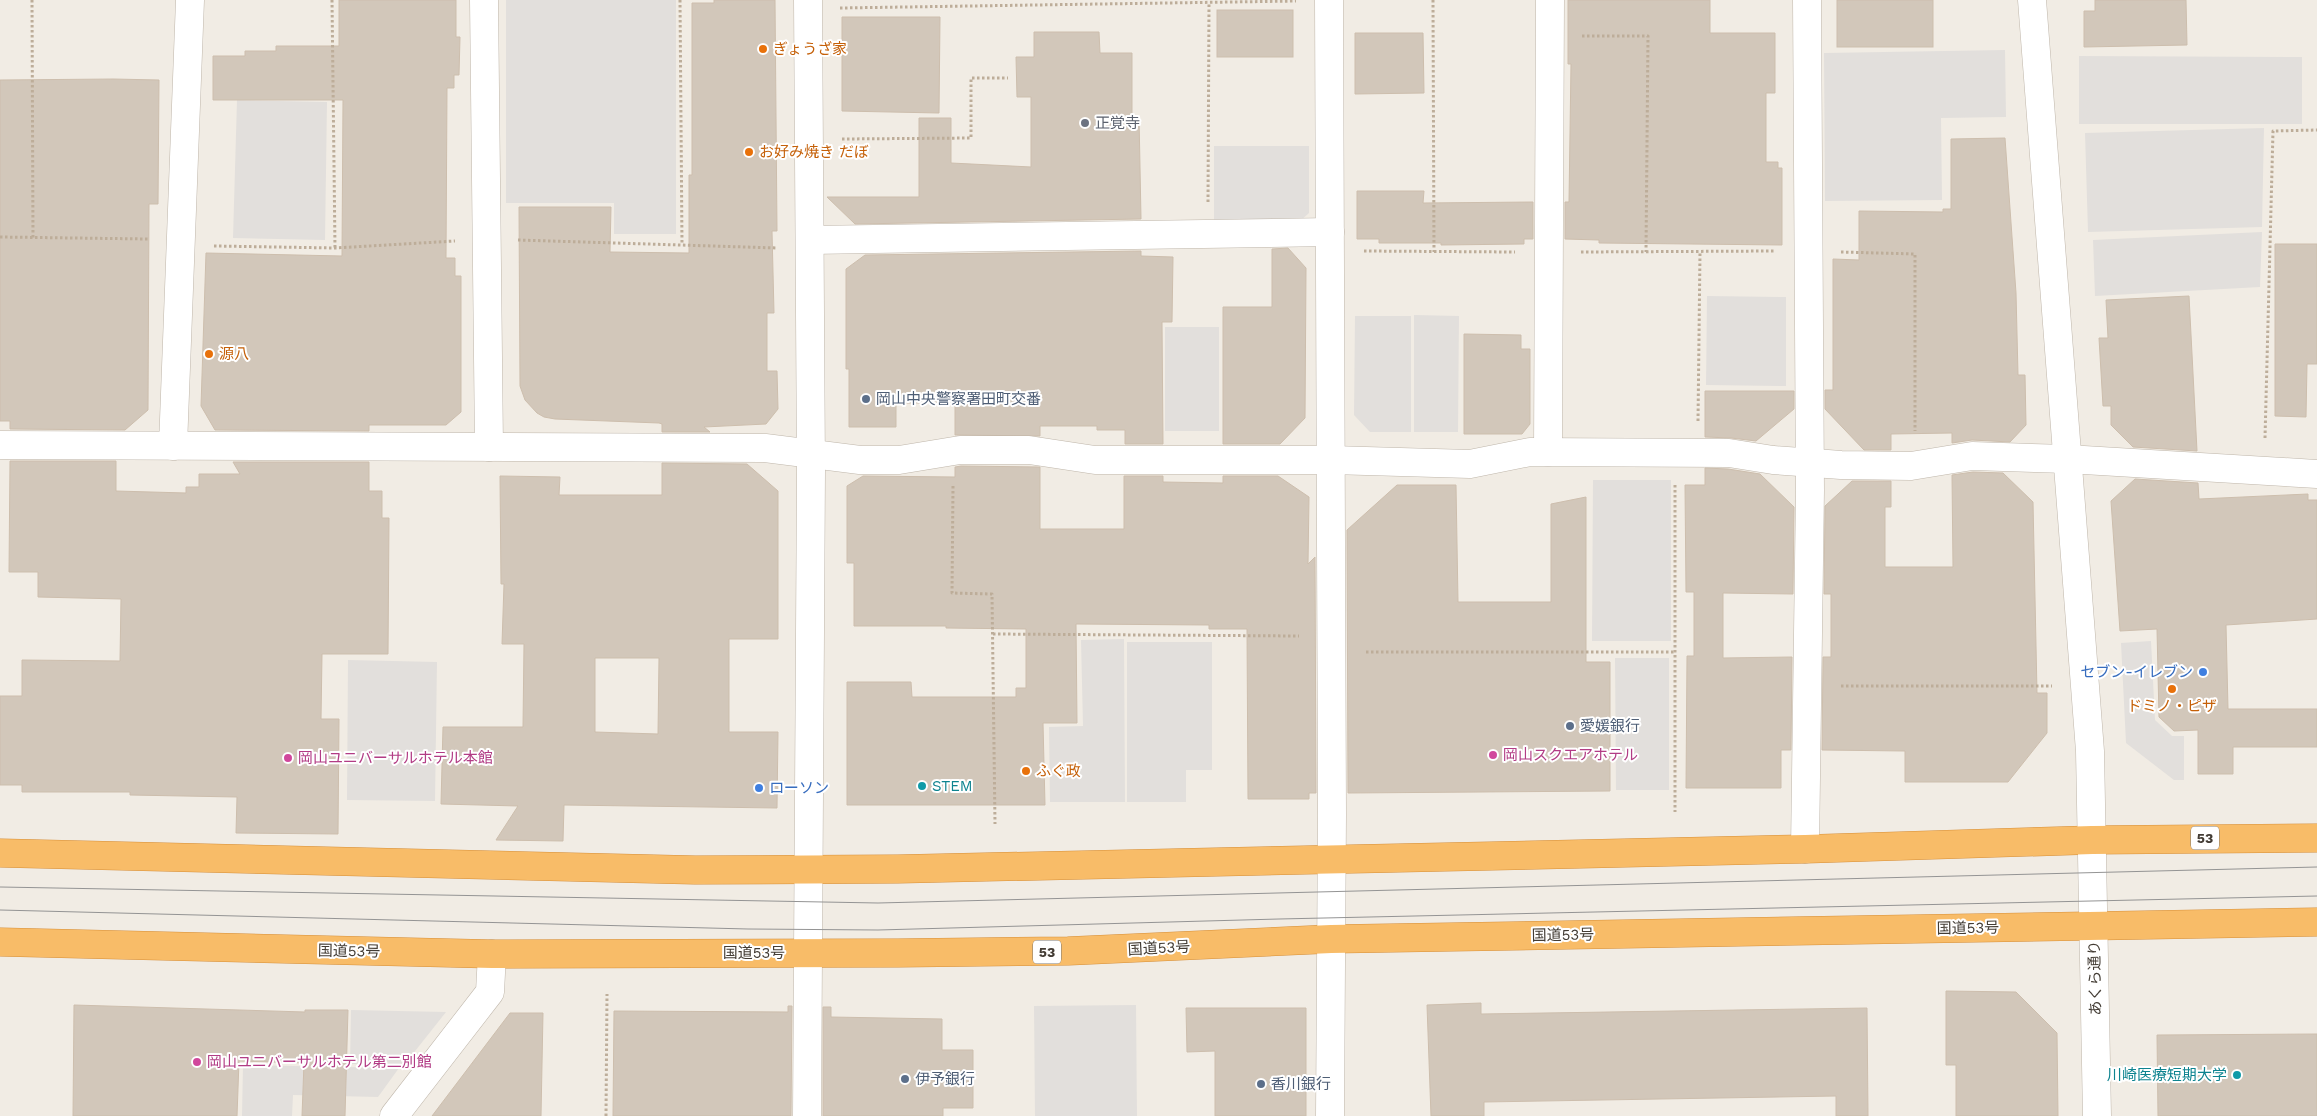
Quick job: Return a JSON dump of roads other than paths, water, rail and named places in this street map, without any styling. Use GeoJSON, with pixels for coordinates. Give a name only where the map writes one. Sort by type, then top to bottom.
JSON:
{"type":"FeatureCollection","features":[{"type":"Feature","properties":{"kind":"highway","name":"53"},"geometry":{"type":"LineString","coordinates":[[0,853],[695,870],[1332,861],[2092,840],[2317,838]]}},
{"type":"Feature","properties":{"kind":"highway","name":"国道53号"},"geometry":{"type":"LineString","coordinates":[[0,942],[492,954],[1068,951],[1331,939],[2317,922]]}},
{"type":"Feature","properties":{"kind":"street"},"geometry":{"type":"LineString","coordinates":[[172,446],[190,0]]}},
{"type":"Feature","properties":{"kind":"street"},"geometry":{"type":"LineString","coordinates":[[484,0],[489,447]]}},
{"type":"Feature","properties":{"kind":"street"},"geometry":{"type":"LineString","coordinates":[[1329,0],[1332,644],[1330,1116]]}},
{"type":"Feature","properties":{"kind":"street"},"geometry":{"type":"LineString","coordinates":[[1548,452],[1550,0]]}},
{"type":"Feature","properties":{"kind":"street"},"geometry":{"type":"LineString","coordinates":[[1805,849],[1810,462],[1807,0]]}},
{"type":"Feature","properties":{"kind":"street","name":"あくら通り"},"geometry":{"type":"LineString","coordinates":[[2032,0],[2090,751],[2096,1116]]}},
{"type":"Feature","properties":{"kind":"street"},"geometry":{"type":"LineString","coordinates":[[807,1116],[810,997],[811,454],[808,4]]}},
{"type":"Feature","properties":{"kind":"street"},"geometry":{"type":"LineString","coordinates":[[810,245],[1208,234],[1330,241]]}},
{"type":"Feature","properties":{"kind":"street"},"geometry":{"type":"LineString","coordinates":[[0,445],[765,448],[860,460],[899,460],[960,450],[1029,450],[1094,460],[1331,460],[1470,464],[1530,452],[1729,453],[1773,460],[1911,466],[1972,456],[2067,459],[2317,474]]}},
{"type":"Feature","properties":{"kind":"street"},"geometry":{"type":"LineString","coordinates":[[394,1116],[490,992],[492,954]]}},
{"type":"Feature","properties":{"kind":"tram line"},"geometry":{"type":"LineString","coordinates":[[0,887],[878,903],[2317,867]]}},
{"type":"Feature","properties":{"kind":"tram line"},"geometry":{"type":"LineString","coordinates":[[0,910],[748,929],[878,930],[1279,919],[2317,896]]}},
{"type":"Feature","properties":{"kind":"place","name":"ぎょうざ家"},"geometry":{"type":"Point","coordinates":[763,49]}},
{"type":"Feature","properties":{"kind":"place","name":"正覚寺"},"geometry":{"type":"Point","coordinates":[1085,123]}},
{"type":"Feature","properties":{"kind":"place","name":"お好み焼き だぼ"},"geometry":{"type":"Point","coordinates":[749,152]}},
{"type":"Feature","properties":{"kind":"place","name":"源八"},"geometry":{"type":"Point","coordinates":[209,354]}},
{"type":"Feature","properties":{"kind":"place","name":"岡山中央警察署田町交番"},"geometry":{"type":"Point","coordinates":[866,399]}},
{"type":"Feature","properties":{"kind":"place","name":"セブン-イレブン"},"geometry":{"type":"Point","coordinates":[2203,672]}},
{"type":"Feature","properties":{"kind":"place","name":"ドミノ・ピザ"},"geometry":{"type":"Point","coordinates":[2172,689]}},
{"type":"Feature","properties":{"kind":"place","name":"愛媛銀行"},"geometry":{"type":"Point","coordinates":[1570,726]}},
{"type":"Feature","properties":{"kind":"place","name":"岡山スクエアホテル"},"geometry":{"type":"Point","coordinates":[1493,755]}},
{"type":"Feature","properties":{"kind":"place","name":"岡山ユニバーサルホテル本館"},"geometry":{"type":"Point","coordinates":[288,758]}},
{"type":"Feature","properties":{"kind":"place","name":"ふぐ政"},"geometry":{"type":"Point","coordinates":[1026,771]}},
{"type":"Feature","properties":{"kind":"place","name":"STEM"},"geometry":{"type":"Point","coordinates":[922,786]}},
{"type":"Feature","properties":{"kind":"place","name":"ローソン"},"geometry":{"type":"Point","coordinates":[759,788]}},
{"type":"Feature","properties":{"kind":"place","name":"岡山ユニバーサルホテル第二別館"},"geometry":{"type":"Point","coordinates":[197,1062]}},
{"type":"Feature","properties":{"kind":"place","name":"川崎医療短期大学"},"geometry":{"type":"Point","coordinates":[2237,1075]}},
{"type":"Feature","properties":{"kind":"place","name":"伊予銀行"},"geometry":{"type":"Point","coordinates":[905,1079]}},
{"type":"Feature","properties":{"kind":"place","name":"香川銀行"},"geometry":{"type":"Point","coordinates":[1261,1084]}}]}
